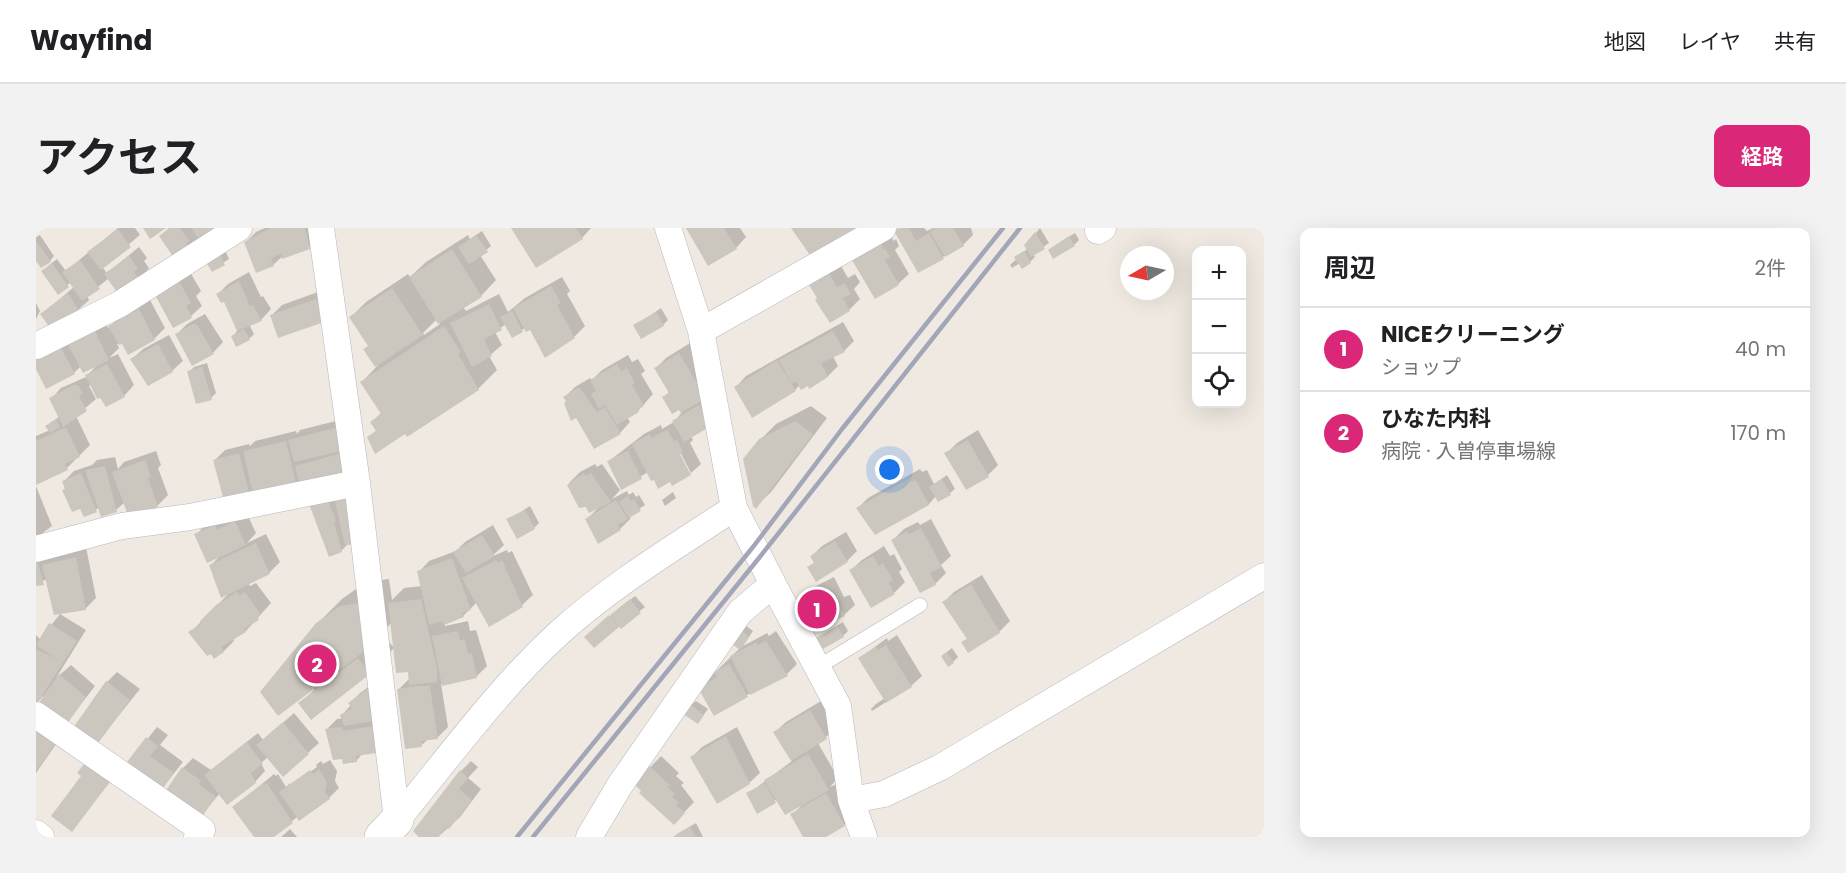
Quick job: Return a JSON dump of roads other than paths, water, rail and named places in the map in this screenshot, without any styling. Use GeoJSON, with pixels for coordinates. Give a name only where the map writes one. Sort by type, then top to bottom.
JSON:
{"type":"FeatureCollection","features":[{"type":"Feature","properties":{"kind":"street"},"geometry":{"type":"LineString","coordinates":[[36,346],[120,304],[239,228]]}},
{"type":"Feature","properties":{"kind":"street"},"geometry":{"type":"LineString","coordinates":[[321,228],[357,483],[389,828]]}},
{"type":"Feature","properties":{"kind":"street"},"geometry":{"type":"LineString","coordinates":[[668,228],[701,330],[734,508],[838,706],[851,800],[864,837]]}},
{"type":"Feature","properties":{"kind":"street"},"geometry":{"type":"LineString","coordinates":[[701,330],[883,228]]}},
{"type":"Feature","properties":{"kind":"street"},"geometry":{"type":"LineString","coordinates":[[36,549],[122,526],[190,517],[357,483]]}},
{"type":"Feature","properties":{"kind":"street"},"geometry":{"type":"LineString","coordinates":[[389,828],[520,673],[559,633],[613,590],[734,508]]}},
{"type":"Feature","properties":{"kind":"street"},"geometry":{"type":"LineString","coordinates":[[851,800],[884,794],[941,767],[1264,576]]}},
{"type":"Feature","properties":{"kind":"street"},"geometry":{"type":"LineString","coordinates":[[589,837],[621,785],[740,612],[773,584]]}},
{"type":"Feature","properties":{"kind":"street"},"geometry":{"type":"LineString","coordinates":[[36,715],[202,830],[197,837]]}},
{"type":"Feature","properties":{"kind":"street"},"geometry":{"type":"LineString","coordinates":[[36,833],[41,837]]}},
{"type":"Feature","properties":{"kind":"lane"},"geometry":{"type":"LineString","coordinates":[[818,667],[920,605]]}},
{"type":"Feature","properties":{"kind":"railway"},"geometry":{"type":"LineString","coordinates":[[517,837],[753,547],[842,429],[1003,228]]}},
{"type":"Feature","properties":{"kind":"railway"},"geometry":{"type":"LineString","coordinates":[[533,837],[759,558],[1020,228]]}},
{"type":"Feature","properties":{"kind":"place","name":"NICEクリーニング"},"geometry":{"type":"Point","coordinates":[817,609]}},
{"type":"Feature","properties":{"kind":"place","name":"ひなた内科"},"geometry":{"type":"Point","coordinates":[317,664]}}]}
